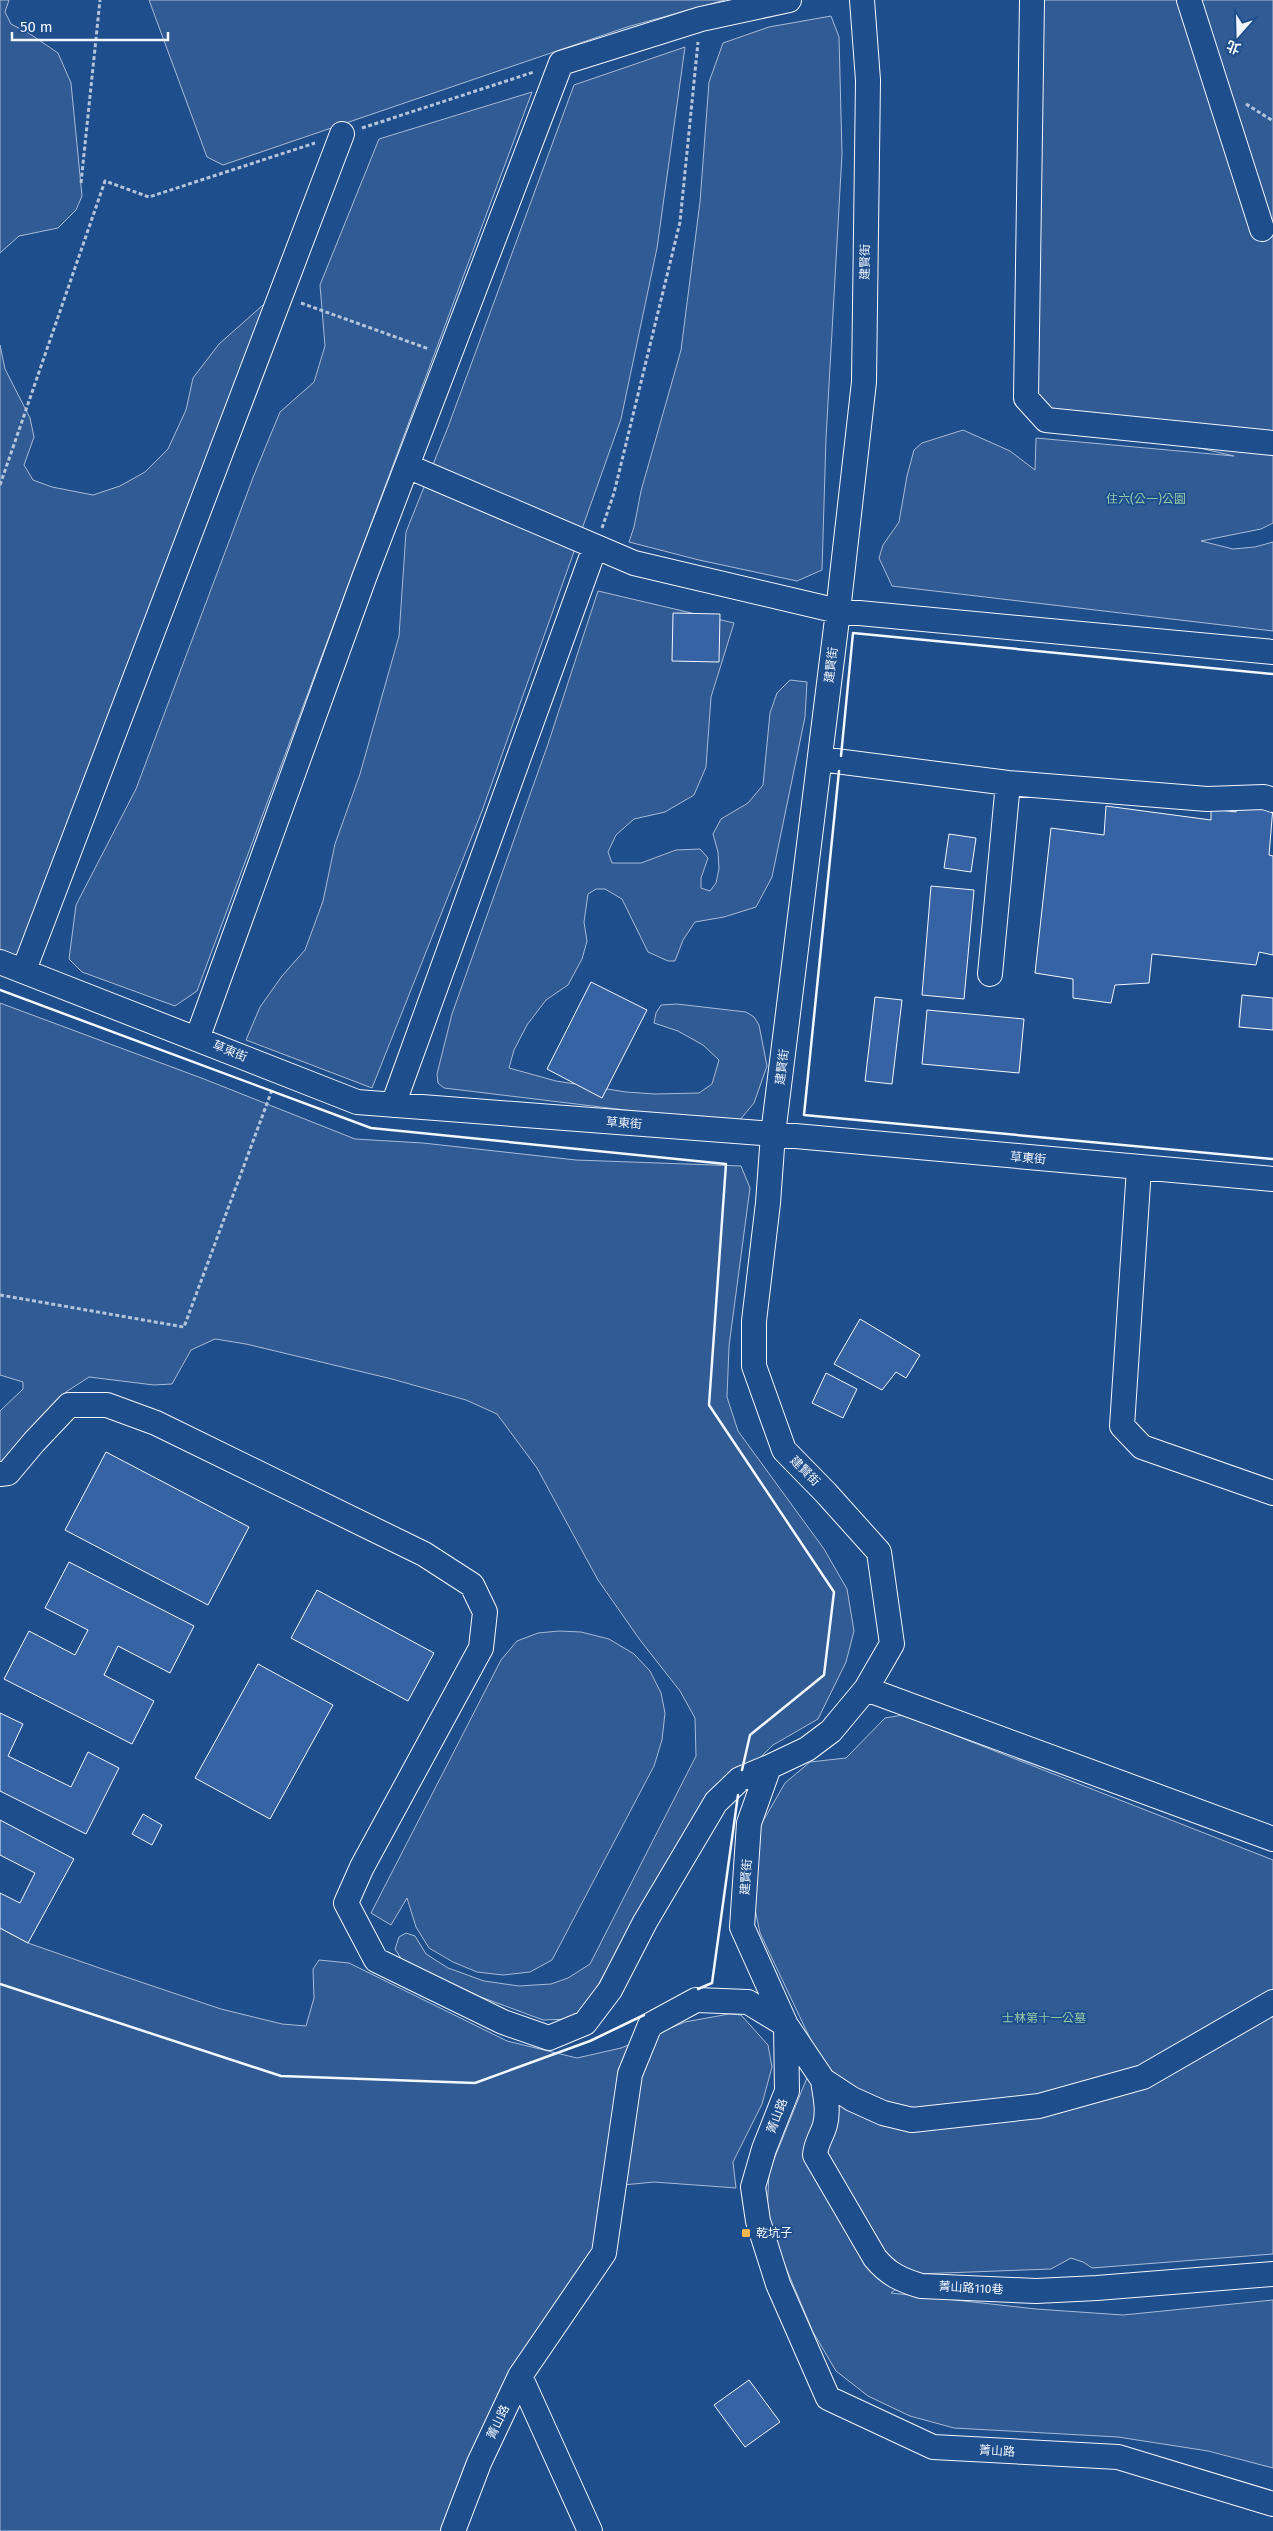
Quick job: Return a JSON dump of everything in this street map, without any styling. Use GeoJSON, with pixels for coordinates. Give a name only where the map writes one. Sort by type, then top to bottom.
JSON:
{"type":"FeatureCollection","features":[{"type":"Feature","properties":{"kind":"street"},"geometry":{"type":"LineString","coordinates":[[198,1039],[364,578],[561,63],[714,11],[789,0]]}},
{"type":"Feature","properties":{"kind":"street","name":"建賢街"},"geometry":{"type":"LineString","coordinates":[[786,2025],[742,1928],[749,1823],[769,1767],[807,1748],[831,1731],[866,1689],[892,1644],[879,1552],[784,1450],[754,1366],[754,1321],[768,1203],[773,1134],[838,611],[864,382],[868,80],[862,0]]}},
{"type":"Feature","properties":{"kind":"street"},"geometry":{"type":"LineString","coordinates":[[1032,0],[1026,398],[1046,420],[1273,443]]}},
{"type":"Feature","properties":{"kind":"street"},"geometry":{"type":"LineString","coordinates":[[1189,0],[1262,229]]}},
{"type":"Feature","properties":{"kind":"street"},"geometry":{"type":"LineString","coordinates":[[24,970],[342,134]]}},
{"type":"Feature","properties":{"kind":"street"},"geometry":{"type":"LineString","coordinates":[[407,466],[634,563],[838,611],[1273,652]]}},
{"type":"Feature","properties":{"kind":"street"},"geometry":{"type":"LineString","coordinates":[[393,1105],[595,547]]}},
{"type":"Feature","properties":{"kind":"street"},"geometry":{"type":"LineString","coordinates":[[820,759],[1008,783],[1207,799],[1264,797],[1273,800]]}},
{"type":"Feature","properties":{"kind":"street"},"geometry":{"type":"LineString","coordinates":[[990,974],[1008,783]]}},
{"type":"Feature","properties":{"kind":"street","name":"草東街"},"geometry":{"type":"LineString","coordinates":[[0,962],[356,1102],[773,1134],[1273,1179]]}},
{"type":"Feature","properties":{"kind":"street"},"geometry":{"type":"LineString","coordinates":[[1140,1168],[1122,1426],[1142,1447],[1273,1493]]}},
{"type":"Feature","properties":{"kind":"street"},"geometry":{"type":"LineString","coordinates":[[3,1478],[69,1405],[107,1404],[156,1423],[424,1554],[472,1585],[485,1612],[481,1648],[362,1867],[346,1902],[376,1960],[503,2022],[549,2038],[585,2023],[610,1990],[645,1922],[716,1802],[740,1779],[769,1767]]}},
{"type":"Feature","properties":{"kind":"street"},"geometry":{"type":"LineString","coordinates":[[866,1689],[1273,1839]]}},
{"type":"Feature","properties":{"kind":"street","name":"菁山路"},"geometry":{"type":"LineString","coordinates":[[453,2531],[479,2463],[520,2376],[604,2253],[630,2074],[650,2025],[696,2000],[748,2002],[786,2025],[787,2091],[764,2149],[753,2188],[758,2221],[778,2284],[828,2398],[933,2447],[1118,2457],[1273,2504]]}},
{"type":"Feature","properties":{"kind":"street"},"geometry":{"type":"LineString","coordinates":[[786,2025],[823,2080],[852,2099],[882,2113],[912,2120],[1038,2106],[1143,2077],[1273,2002]]}},
{"type":"Feature","properties":{"kind":"street","name":"菁山路110巷"},"geometry":{"type":"LineString","coordinates":[[823,2080],[827,2109],[825,2126],[816,2142],[815,2155],[875,2258],[887,2272],[921,2286],[1036,2291],[1273,2274]]}},
{"type":"Feature","properties":{"kind":"street"},"geometry":{"type":"LineString","coordinates":[[520,2376],[590,2531]]}},
{"type":"Feature","properties":{"kind":"path"},"geometry":{"type":"LineString","coordinates":[[81,183],[100,0]]}},
{"type":"Feature","properties":{"kind":"path"},"geometry":{"type":"LineString","coordinates":[[595,547],[614,493],[680,222],[714,11]]}},
{"type":"Feature","properties":{"kind":"path"},"geometry":{"type":"LineString","coordinates":[[0,485],[105,181],[149,197],[561,63]]}},
{"type":"Feature","properties":{"kind":"path"},"geometry":{"type":"LineString","coordinates":[[281,296],[448,356]]}},
{"type":"Feature","properties":{"kind":"path"},"geometry":{"type":"LineString","coordinates":[[0,1296],[184,1327],[279,1071]]}},
{"type":"Feature","properties":{"kind":"shaded area"},"geometry":{"type":"Polygon","coordinates":[[[0,0],[9,0],[5,12],[11,24],[58,53],[71,83],[82,196],[76,210],[58,228],[19,236],[0,253],[0,0]]]}},
{"type":"Feature","properties":{"kind":"shaded area"},"geometry":{"type":"Polygon","coordinates":[[[149,0],[725,0],[627,27],[223,165],[207,157],[149,0]]]}},
{"type":"Feature","properties":{"kind":"shaded area"},"geometry":{"type":"Polygon","coordinates":[[[1040,0],[1273,0],[1273,523],[1261,529],[1201,541],[1233,549],[1255,547],[1273,542],[1273,631],[892,586],[879,558],[883,545],[899,522],[907,476],[914,450],[922,443],[963,430],[1010,451],[1035,470],[1036,438],[1234,456],[1035,410],[1040,0]]]}},
{"type":"Feature","properties":{"kind":"shaded area"},"geometry":{"type":"Polygon","coordinates":[[[831,16],[839,37],[842,154],[826,438],[822,570],[797,581],[699,560],[629,542],[641,491],[681,350],[700,202],[709,82],[723,43],[769,27],[831,16]]]}},
{"type":"Feature","properties":{"kind":"shaded area"},"geometry":{"type":"Polygon","coordinates":[[[685,47],[657,248],[621,419],[482,811],[372,1088],[246,1040],[260,1007],[282,976],[305,950],[323,901],[335,844],[360,774],[399,636],[406,532],[448,427],[574,85],[685,47]]]}},
{"type":"Feature","properties":{"kind":"shaded area"},"geometry":{"type":"Polygon","coordinates":[[[532,92],[197,991],[175,1006],[82,972],[69,959],[76,905],[136,789],[254,475],[280,412],[314,382],[325,346],[320,285],[379,139],[532,92]]]}},
{"type":"Feature","properties":{"kind":"shaded area"},"geometry":{"type":"Polygon","coordinates":[[[263,305],[270,306],[24,952],[14,956],[0,950],[0,345],[5,369],[30,418],[34,437],[24,465],[33,480],[52,487],[93,495],[120,486],[145,472],[168,449],[186,410],[193,378],[219,344],[263,305]]]}},
{"type":"Feature","properties":{"kind":"shaded area"},"geometry":{"type":"Polygon","coordinates":[[[598,591],[734,623],[711,697],[706,767],[694,795],[665,812],[634,819],[616,835],[608,852],[612,863],[641,863],[676,850],[700,849],[708,858],[701,878],[701,888],[710,891],[716,883],[719,869],[718,852],[713,834],[721,819],[748,803],[763,785],[770,713],[777,693],[790,680],[807,682],[805,717],[772,877],[756,907],[724,917],[695,922],[683,940],[675,961],[668,961],[648,952],[622,899],[605,889],[596,889],[588,894],[584,922],[587,941],[582,959],[568,985],[546,1000],[527,1025],[514,1050],[509,1068],[556,1081],[626,1092],[655,1094],[699,1093],[712,1084],[719,1060],[703,1045],[678,1031],[654,1023],[656,1013],[661,1005],[677,1004],[746,1012],[754,1017],[759,1025],[767,1066],[754,1103],[739,1121],[675,1116],[444,1088],[438,1083],[437,1074],[452,1014],[548,744],[598,591]]]}},
{"type":"Feature","properties":{"kind":"shaded area"},"geometry":{"type":"Polygon","coordinates":[[[0,1003],[204,1079],[355,1139],[423,1143],[576,1160],[741,1166],[750,1188],[729,1346],[727,1397],[738,1431],[824,1549],[847,1589],[854,1631],[846,1662],[818,1719],[773,1745],[693,1823],[588,2002],[571,2019],[543,2020],[481,1997],[402,1960],[395,1949],[399,1937],[406,1933],[415,1936],[426,1954],[448,1968],[484,1981],[519,1986],[551,1984],[568,1978],[590,1964],[696,1756],[695,1718],[680,1691],[640,1640],[598,1580],[537,1468],[497,1414],[466,1400],[392,1379],[246,1344],[215,1339],[191,1350],[172,1384],[154,1385],[89,1377],[66,1392],[28,1438],[0,1463],[0,1411],[23,1389],[23,1382],[0,1375],[0,1003]]]}},
{"type":"Feature","properties":{"kind":"shaded area"},"geometry":{"type":"Polygon","coordinates":[[[559,1631],[581,1632],[609,1639],[634,1654],[650,1671],[661,1693],[665,1713],[662,1740],[654,1766],[552,1960],[530,1972],[503,1975],[477,1972],[453,1962],[429,1948],[416,1927],[407,1898],[391,1925],[371,1913],[501,1660],[517,1641],[538,1633],[559,1631]]]}},
{"type":"Feature","properties":{"kind":"shaded area","name":"士林第十一公墓"},"geometry":{"type":"Polygon","coordinates":[[[903,1715],[1273,1860],[1273,2254],[1092,2268],[1083,2262],[1071,2258],[1051,2269],[917,2274],[891,2293],[1036,2309],[1123,2315],[1273,2300],[1273,2468],[1208,2451],[1118,2437],[954,2428],[910,2416],[868,2396],[836,2371],[813,2332],[779,2251],[767,2214],[769,2172],[817,2053],[760,1933],[748,1876],[759,1828],[785,1783],[810,1762],[846,1758],[885,1718],[903,1715]]]}},
{"type":"Feature","properties":{"kind":"shaded area"},"geometry":{"type":"Polygon","coordinates":[[[0,1928],[28,1943],[108,1971],[221,2009],[282,2024],[306,2026],[314,1998],[313,1969],[319,1960],[349,1963],[507,2041],[577,2058],[621,2048],[685,2022],[729,2014],[741,2015],[768,2045],[772,2067],[762,2104],[733,2162],[736,2188],[654,2182],[603,2187],[594,2246],[514,2368],[447,2531],[0,2531],[0,1928]]]}},
{"type":"Feature","properties":{"kind":"building"},"geometry":{"type":"Polygon","coordinates":[[[673,613],[720,614],[719,662],[672,661],[673,613]]]}},
{"type":"Feature","properties":{"kind":"building"},"geometry":{"type":"Polygon","coordinates":[[[1238,801],[1273,807],[1269,855],[1273,856],[1273,955],[1259,952],[1256,965],[1152,954],[1149,983],[1115,985],[1111,1003],[1073,998],[1073,979],[1035,973],[1051,828],[1104,835],[1106,806],[1211,820],[1211,809],[1236,812],[1238,801]]]}},
{"type":"Feature","properties":{"kind":"building"},"geometry":{"type":"Polygon","coordinates":[[[949,834],[976,838],[971,872],[944,868],[949,834]]]}},
{"type":"Feature","properties":{"kind":"building"},"geometry":{"type":"Polygon","coordinates":[[[931,886],[974,890],[964,999],[922,995],[931,886]]]}},
{"type":"Feature","properties":{"kind":"building"},"geometry":{"type":"Polygon","coordinates":[[[591,982],[647,1010],[602,1098],[547,1069],[591,982]]]}},
{"type":"Feature","properties":{"kind":"building"},"geometry":{"type":"Polygon","coordinates":[[[1242,995],[1273,998],[1273,1030],[1239,1027],[1242,995]]]}},
{"type":"Feature","properties":{"kind":"building"},"geometry":{"type":"Polygon","coordinates":[[[875,997],[902,1000],[892,1084],[865,1081],[875,997]]]}},
{"type":"Feature","properties":{"kind":"building"},"geometry":{"type":"Polygon","coordinates":[[[927,1010],[1024,1019],[1019,1073],[922,1064],[927,1010]]]}},
{"type":"Feature","properties":{"kind":"building"},"geometry":{"type":"Polygon","coordinates":[[[860,1319],[920,1355],[906,1378],[896,1372],[882,1390],[834,1364],[860,1319]]]}},
{"type":"Feature","properties":{"kind":"building"},"geometry":{"type":"Polygon","coordinates":[[[826,1373],[857,1389],[843,1418],[812,1403],[826,1373]]]}},
{"type":"Feature","properties":{"kind":"building"},"geometry":{"type":"Polygon","coordinates":[[[106,1452],[249,1527],[208,1605],[65,1530],[106,1452]]]}},
{"type":"Feature","properties":{"kind":"building"},"geometry":{"type":"Polygon","coordinates":[[[69,1562],[194,1626],[170,1673],[118,1646],[104,1675],[154,1701],[132,1744],[4,1679],[29,1631],[75,1655],[88,1630],[45,1608],[69,1562]]]}},
{"type":"Feature","properties":{"kind":"building"},"geometry":{"type":"Polygon","coordinates":[[[317,1590],[434,1653],[408,1701],[291,1638],[317,1590]]]}},
{"type":"Feature","properties":{"kind":"building"},"geometry":{"type":"Polygon","coordinates":[[[258,1664],[333,1705],[270,1819],[195,1778],[258,1664]]]}},
{"type":"Feature","properties":{"kind":"building"},"geometry":{"type":"Polygon","coordinates":[[[0,1713],[23,1724],[8,1756],[71,1787],[88,1752],[119,1768],[86,1834],[0,1791],[0,1713]]]}},
{"type":"Feature","properties":{"kind":"building"},"geometry":{"type":"Polygon","coordinates":[[[143,1814],[162,1825],[152,1845],[132,1834],[143,1814]]]}},
{"type":"Feature","properties":{"kind":"building"},"geometry":{"type":"Polygon","coordinates":[[[0,1820],[74,1859],[28,1943],[0,1928],[0,1893],[20,1903],[35,1873],[0,1855],[0,1820]]]}},
{"type":"Feature","properties":{"kind":"building"},"geometry":{"type":"Polygon","coordinates":[[[749,2380],[780,2422],[745,2447],[714,2405],[749,2380]]]}},
{"type":"Feature","properties":{"kind":"wall"},"geometry":{"type":"LineString","coordinates":[[841,756],[853,633],[1273,674]]}},
{"type":"Feature","properties":{"kind":"wall"},"geometry":{"type":"LineString","coordinates":[[839,771],[804,1115],[1273,1159]]}},
{"type":"Feature","properties":{"kind":"wall"},"geometry":{"type":"LineString","coordinates":[[0,990],[371,1128],[726,1164],[709,1405],[834,1592],[824,1675],[750,1735],[742,1770]]}},
{"type":"Feature","properties":{"kind":"wall"},"geometry":{"type":"LineString","coordinates":[[698,1989],[712,1983],[738,1795]]}},
{"type":"Feature","properties":{"kind":"wall"},"geometry":{"type":"LineString","coordinates":[[0,1984],[281,2076],[475,2083],[590,2041],[644,2015]]}},
{"type":"Feature","properties":{"kind":"place","name":"乾坑子"},"geometry":{"type":"Point","coordinates":[746,2233]}},
{"type":"Feature","properties":{"kind":"park label","name":"住六(公一)公園"},"geometry":{"type":"Point","coordinates":[1146,499]}}]}
